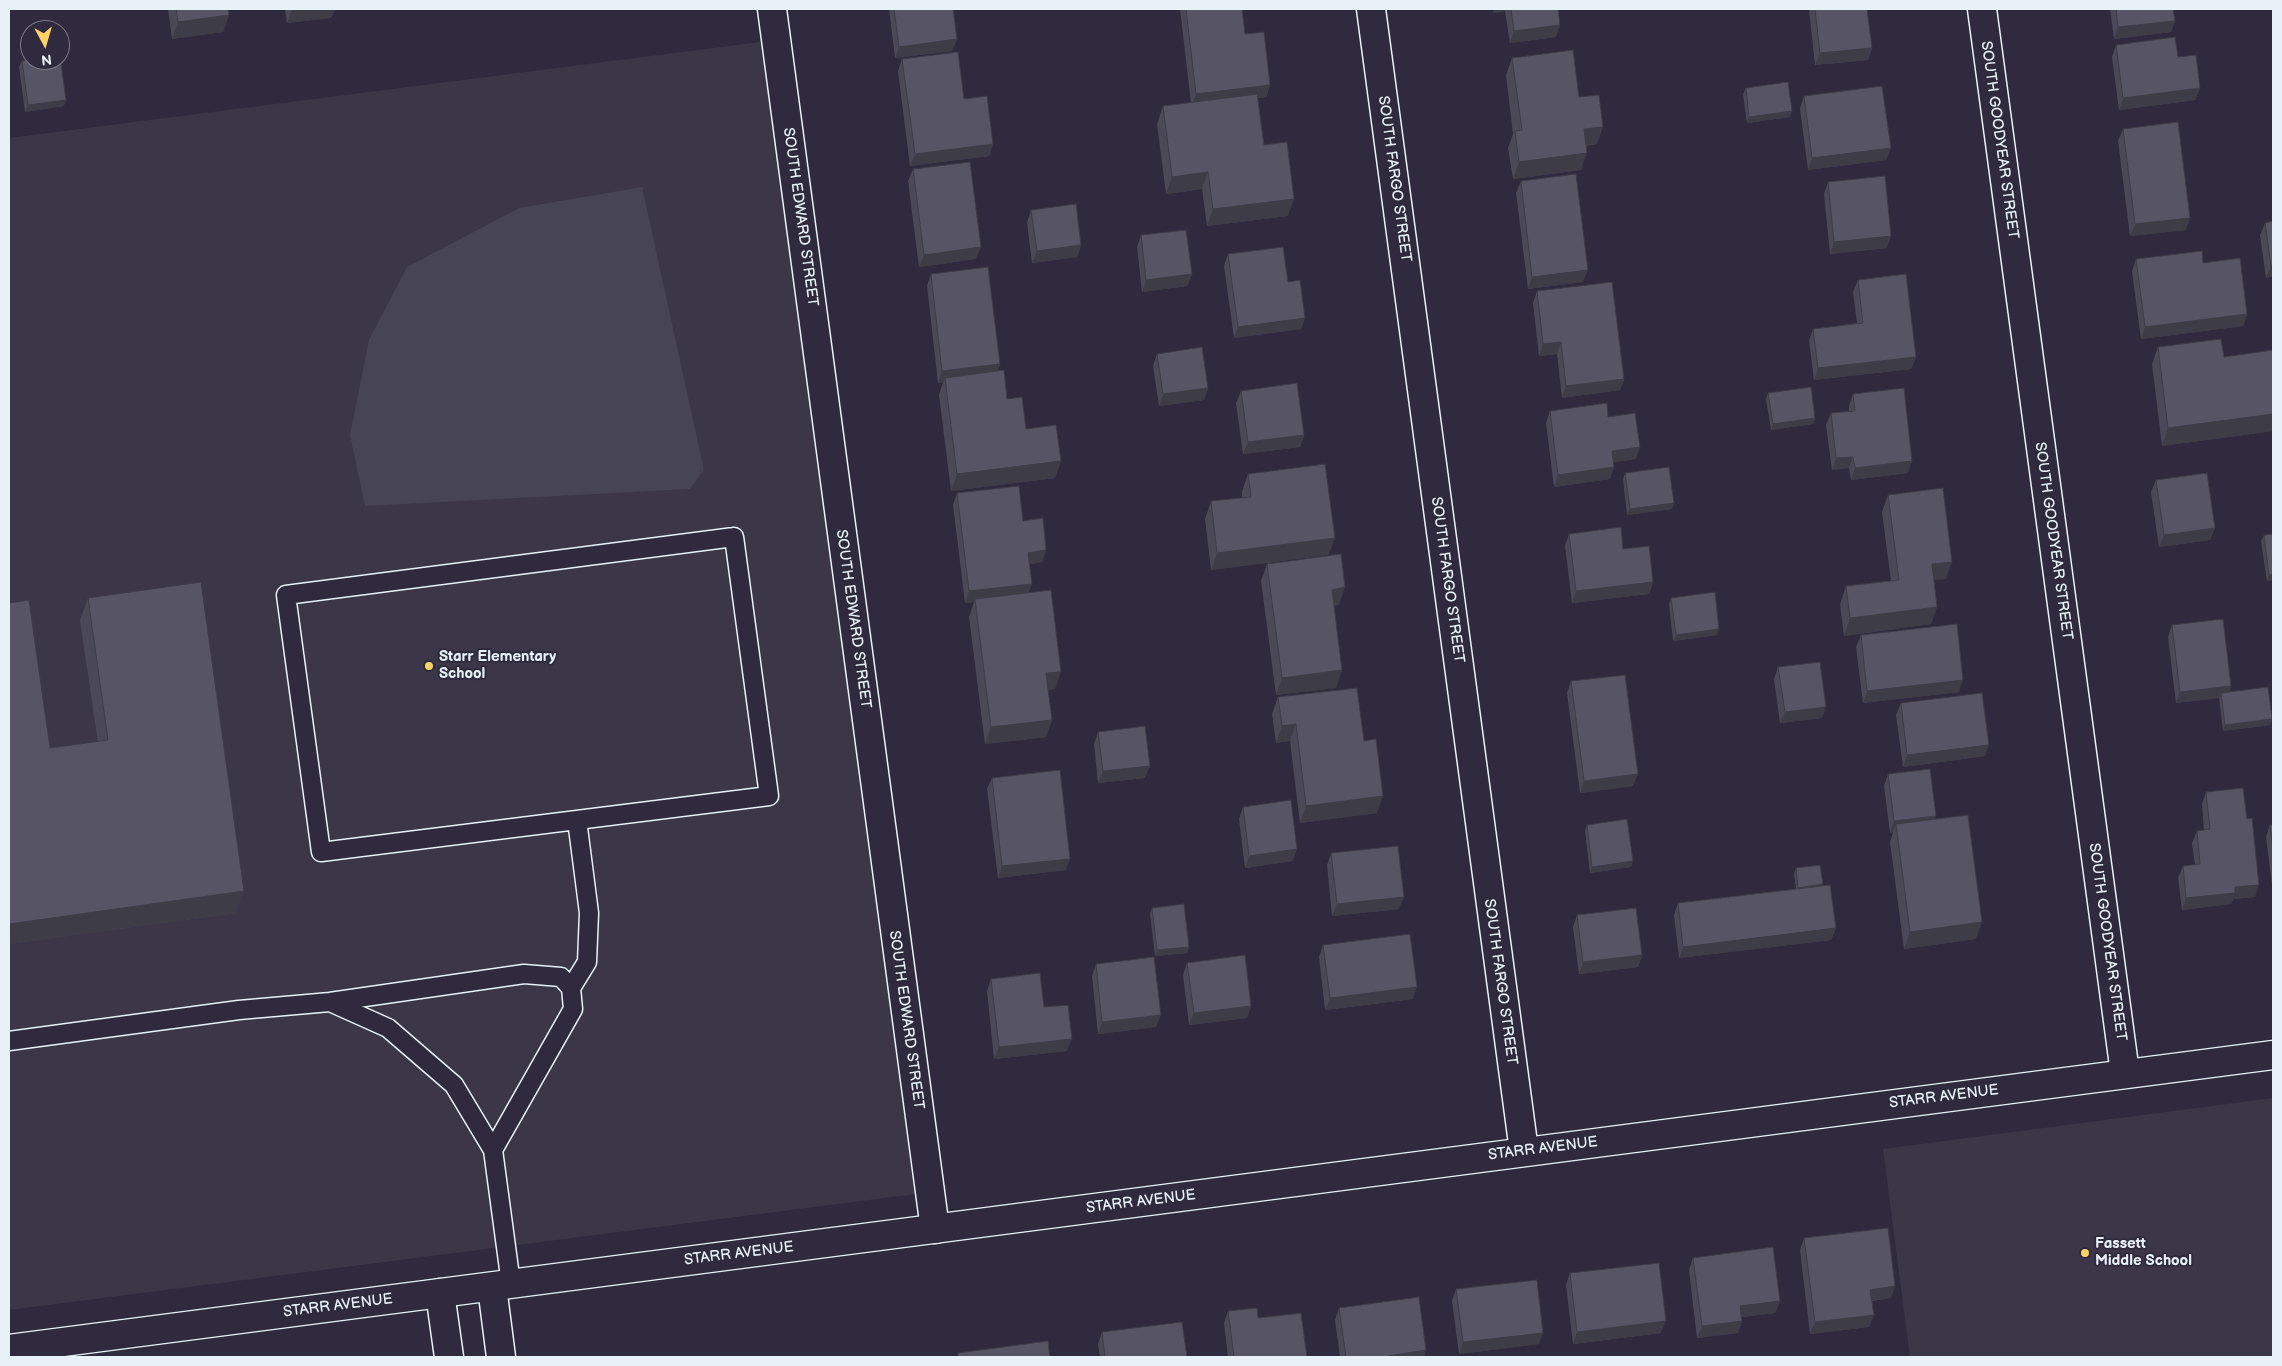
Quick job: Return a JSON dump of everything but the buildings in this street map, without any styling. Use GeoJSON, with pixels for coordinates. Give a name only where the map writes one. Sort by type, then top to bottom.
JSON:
{"type":"FeatureCollection","features":[{"type":"Feature","properties":{"kind":"street","name":"SOUTH EDWARD STREET"},"geometry":{"type":"LineString","coordinates":[[772,9],[935,1229]]}},
{"type":"Feature","properties":{"kind":"street","name":"SOUTH FARGO STREET"},"geometry":{"type":"LineString","coordinates":[[1371,9],[1524,1151]]}},
{"type":"Feature","properties":{"kind":"street","name":"SOUTH GOODYEAR STREET"},"geometry":{"type":"LineString","coordinates":[[1982,9],[2125,1073]]}},
{"type":"Feature","properties":{"kind":"street","name":"STARR AVENUE"},"geometry":{"type":"LineString","coordinates":[[9,1349],[2273,1055]]}},
{"type":"Feature","properties":{"kind":"street"},"geometry":{"type":"LineString","coordinates":[[501,1285],[501,1357]]}},
{"type":"Feature","properties":{"kind":"street"},"geometry":{"type":"LineString","coordinates":[[440,1293],[448,1357]]}},
{"type":"Feature","properties":{"kind":"lane"},"geometry":{"type":"LineString","coordinates":[[734,537],[769,796],[576,820],[321,852],[286,595],[734,537]]}},
{"type":"Feature","properties":{"kind":"lane"},"geometry":{"type":"LineString","coordinates":[[571,988],[587,962],[589,913],[576,820]]}},
{"type":"Feature","properties":{"kind":"lane"},"geometry":{"type":"LineString","coordinates":[[9,1041],[239,1010],[330,1002],[524,974],[561,977],[571,988],[573,1009],[493,1150]]}},
{"type":"Feature","properties":{"kind":"lane"},"geometry":{"type":"LineString","coordinates":[[330,1002],[388,1028],[454,1085],[493,1150],[501,1285]]}},
{"type":"Feature","properties":{"kind":"shaded area","name":"Starr Elementary School"},"geometry":{"type":"Polygon","coordinates":[[[768,41],[916,1194],[9,1310],[9,138],[768,41]]]}},
{"type":"Feature","properties":{"kind":"shaded area"},"geometry":{"type":"Polygon","coordinates":[[[642,187],[704,470],[690,489],[365,506],[350,435],[369,340],[407,267],[519,208],[642,187]]]}},
{"type":"Feature","properties":{"kind":"shaded area","name":"Fassett Middle School"},"geometry":{"type":"Polygon","coordinates":[[[2273,1098],[2273,1357],[1910,1357],[1883,1149],[2273,1098]]]}},
{"type":"Feature","properties":{"kind":"place","name":"Starr Elementary School"},"geometry":{"type":"Point","coordinates":[429,666]}},
{"type":"Feature","properties":{"kind":"place","name":"Fassett Middle School"},"geometry":{"type":"Point","coordinates":[2085,1253]}}]}
